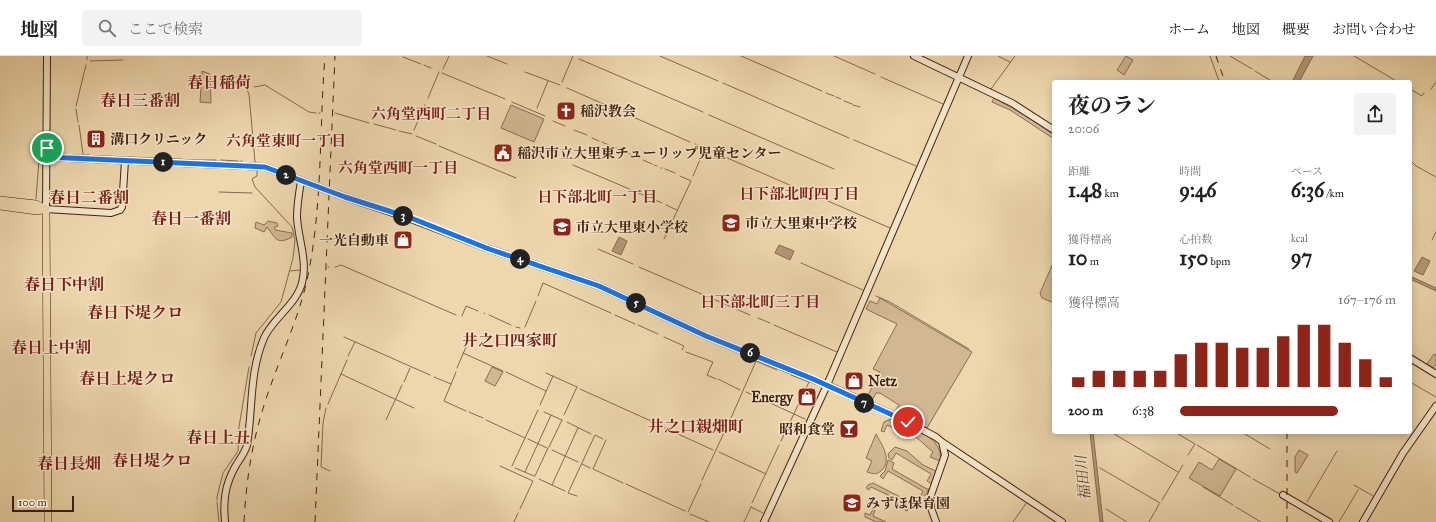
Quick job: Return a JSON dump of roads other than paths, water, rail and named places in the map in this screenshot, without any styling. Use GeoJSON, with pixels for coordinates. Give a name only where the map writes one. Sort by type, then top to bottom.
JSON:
{"type":"FeatureCollection","features":[{"type":"Feature","properties":{"kind":"main road"},"geometry":{"type":"LineString","coordinates":[[47,56],[46,209],[48,522]]}},
{"type":"Feature","properties":{"kind":"main road"},"geometry":{"type":"LineString","coordinates":[[914,56],[1012,104],[1052,129]]}},
{"type":"Feature","properties":{"kind":"main road"},"geometry":{"type":"LineString","coordinates":[[764,522],[827,385],[968,56]]}},
{"type":"Feature","properties":{"kind":"main road"},"geometry":{"type":"LineString","coordinates":[[47,157],[256,166],[599,286],[706,336],[827,385],[927,431],[1062,522]]}},
{"type":"Feature","properties":{"kind":"main road"},"geometry":{"type":"LineString","coordinates":[[0,206],[37,211],[46,209],[111,213],[120,210],[122,207],[125,161]]}},
{"type":"Feature","properties":{"kind":"main road"},"geometry":{"type":"LineString","coordinates":[[225,522],[224,495],[232,474],[246,448],[252,383],[262,343],[267,332],[296,295],[302,282],[302,247],[297,217],[301,181]]}},
{"type":"Feature","properties":{"kind":"main road"},"geometry":{"type":"LineString","coordinates":[[0,200],[36,204],[46,209]]}},
{"type":"Feature","properties":{"kind":"main road"},"geometry":{"type":"LineString","coordinates":[[1412,359],[1436,374]]}},
{"type":"Feature","properties":{"kind":"main road"},"geometry":{"type":"LineString","coordinates":[[1363,522],[1403,453],[1436,406]]}},
{"type":"Feature","properties":{"kind":"main road"},"geometry":{"type":"LineString","coordinates":[[936,522],[931,502],[933,490],[944,459],[942,442]]}},
{"type":"Feature","properties":{"kind":"main road"},"geometry":{"type":"LineString","coordinates":[[1283,495],[1329,522]]}},
{"type":"Feature","properties":{"kind":"waterway"},"geometry":{"type":"LineString","coordinates":[[443,69],[449,56]]}},
{"type":"Feature","properties":{"kind":"waterway"},"geometry":{"type":"LineString","coordinates":[[487,56],[507,64]]}},
{"type":"Feature","properties":{"kind":"waterway"},"geometry":{"type":"LineString","coordinates":[[562,82],[573,56]]}},
{"type":"Feature","properties":{"kind":"waterway"},"geometry":{"type":"LineString","coordinates":[[660,56],[718,81]]}},
{"type":"Feature","properties":{"kind":"waterway"},"geometry":{"type":"LineString","coordinates":[[741,56],[822,91]]}},
{"type":"Feature","properties":{"kind":"waterway"},"geometry":{"type":"LineString","coordinates":[[834,56],[875,74]]}},
{"type":"Feature","properties":{"kind":"waterway"},"geometry":{"type":"LineString","coordinates":[[998,56],[1010,62]]}},
{"type":"Feature","properties":{"kind":"waterway"},"geometry":{"type":"LineString","coordinates":[[991,89],[1015,56]]}},
{"type":"Feature","properties":{"kind":"waterway"},"geometry":{"type":"LineString","coordinates":[[1210,56],[1219,80]]}},
{"type":"Feature","properties":{"kind":"waterway"},"geometry":{"type":"LineString","coordinates":[[1230,56],[1252,69]]}},
{"type":"Feature","properties":{"kind":"waterway"},"geometry":{"type":"LineString","coordinates":[[1354,56],[1395,80]]}},
{"type":"Feature","properties":{"kind":"waterway"},"geometry":{"type":"LineString","coordinates":[[403,57],[421,64]]}},
{"type":"Feature","properties":{"kind":"waterway"},"geometry":{"type":"LineString","coordinates":[[579,59],[703,112]]}},
{"type":"Feature","properties":{"kind":"waterway"},"geometry":{"type":"LineString","coordinates":[[90,61],[123,60]]}},
{"type":"Feature","properties":{"kind":"waterway"},"geometry":{"type":"LineString","coordinates":[[76,106],[86,65]]}},
{"type":"Feature","properties":{"kind":"waterway"},"geometry":{"type":"LineString","coordinates":[[424,65],[431,68]]}},
{"type":"Feature","properties":{"kind":"waterway"},"geometry":{"type":"LineString","coordinates":[[1255,71],[1270,80]]}},
{"type":"Feature","properties":{"kind":"waterway"},"geometry":{"type":"LineString","coordinates":[[428,98],[439,72]]}},
{"type":"Feature","properties":{"kind":"waterway"},"geometry":{"type":"LineString","coordinates":[[525,72],[560,85]]}},
{"type":"Feature","properties":{"kind":"waterway"},"geometry":{"type":"LineString","coordinates":[[442,73],[505,99]]}},
{"type":"Feature","properties":{"kind":"waterway"},"geometry":{"type":"LineString","coordinates":[[881,77],[943,104]]}},
{"type":"Feature","properties":{"kind":"waterway"},"geometry":{"type":"LineString","coordinates":[[243,81],[249,94],[255,162]]}},
{"type":"Feature","properties":{"kind":"waterway"},"geometry":{"type":"LineString","coordinates":[[537,108],[548,81]]}},
{"type":"Feature","properties":{"kind":"waterway"},"geometry":{"type":"LineString","coordinates":[[1431,89],[1436,82]]}},
{"type":"Feature","properties":{"kind":"waterway"},"geometry":{"type":"LineString","coordinates":[[723,83],[849,138]]}},
{"type":"Feature","properties":{"kind":"waterway"},"geometry":{"type":"LineString","coordinates":[[254,87],[265,85],[309,112],[316,113]]}},
{"type":"Feature","properties":{"kind":"waterway"},"geometry":{"type":"LineString","coordinates":[[567,88],[690,142]]}},
{"type":"Feature","properties":{"kind":"waterway"},"geometry":{"type":"LineString","coordinates":[[1412,90],[1422,96],[1424,93]]}},
{"type":"Feature","properties":{"kind":"waterway"},"geometry":{"type":"LineString","coordinates":[[826,93],[834,96]]}},
{"type":"Feature","properties":{"kind":"waterway"},"geometry":{"type":"LineString","coordinates":[[836,97],[841,99]]}},
{"type":"Feature","properties":{"kind":"waterway"},"geometry":{"type":"LineString","coordinates":[[844,101],[852,104]]}},
{"type":"Feature","properties":{"kind":"waterway"},"geometry":{"type":"LineString","coordinates":[[512,102],[545,116]]}},
{"type":"Feature","properties":{"kind":"waterway"},"geometry":{"type":"LineString","coordinates":[[414,130],[425,105]]}},
{"type":"Feature","properties":{"kind":"waterway"},"geometry":{"type":"LineString","coordinates":[[853,105],[860,107]]}},
{"type":"Feature","properties":{"kind":"waterway"},"geometry":{"type":"LineString","coordinates":[[76,109],[78,122]]}},
{"type":"Feature","properties":{"kind":"waterway"},"geometry":{"type":"LineString","coordinates":[[335,113],[369,123]]}},
{"type":"Feature","properties":{"kind":"waterway"},"geometry":{"type":"LineString","coordinates":[[709,115],[834,169]]}},
{"type":"Feature","properties":{"kind":"waterway"},"geometry":{"type":"LineString","coordinates":[[553,121],[565,126]]}},
{"type":"Feature","properties":{"kind":"waterway"},"geometry":{"type":"LineString","coordinates":[[374,124],[396,130]]}},
{"type":"Feature","properties":{"kind":"waterway"},"geometry":{"type":"LineString","coordinates":[[79,125],[83,154]]}},
{"type":"Feature","properties":{"kind":"waterway"},"geometry":{"type":"LineString","coordinates":[[574,130],[587,135]]}},
{"type":"Feature","properties":{"kind":"waterway"},"geometry":{"type":"LineString","coordinates":[[399,131],[412,134]]}},
{"type":"Feature","properties":{"kind":"waterway"},"geometry":{"type":"LineString","coordinates":[[416,136],[436,144]]}},
{"type":"Feature","properties":{"kind":"waterway"},"geometry":{"type":"LineString","coordinates":[[592,138],[599,141]]}},
{"type":"Feature","properties":{"kind":"waterway"},"geometry":{"type":"LineString","coordinates":[[854,140],[916,166]]}},
{"type":"Feature","properties":{"kind":"waterway"},"geometry":{"type":"LineString","coordinates":[[602,142],[611,146]]}},
{"type":"Feature","properties":{"kind":"waterway"},"geometry":{"type":"LineString","coordinates":[[695,144],[822,199]]}},
{"type":"Feature","properties":{"kind":"waterway"},"geometry":{"type":"LineString","coordinates":[[439,146],[516,178]]}},
{"type":"Feature","properties":{"kind":"waterway"},"geometry":{"type":"LineString","coordinates":[[614,147],[622,151]]}},
{"type":"Feature","properties":{"kind":"waterway"},"geometry":{"type":"LineString","coordinates":[[693,176],[705,148]]}},
{"type":"Feature","properties":{"kind":"waterway"},"geometry":{"type":"LineString","coordinates":[[625,152],[632,155]]}},
{"type":"Feature","properties":{"kind":"waterway"},"geometry":{"type":"LineString","coordinates":[[58,154],[77,155]]}},
{"type":"Feature","properties":{"kind":"waterway"},"geometry":{"type":"LineString","coordinates":[[93,156],[104,156]]}},
{"type":"Feature","properties":{"kind":"waterway"},"geometry":{"type":"LineString","coordinates":[[107,156],[122,157]]}},
{"type":"Feature","properties":{"kind":"waterway"},"geometry":{"type":"LineString","coordinates":[[634,156],[639,158]]}},
{"type":"Feature","properties":{"kind":"waterway"},"geometry":{"type":"LineString","coordinates":[[129,157],[153,158]]}},
{"type":"Feature","properties":{"kind":"waterway"},"geometry":{"type":"LineString","coordinates":[[160,159],[182,159]]}},
{"type":"Feature","properties":{"kind":"waterway"},"geometry":{"type":"LineString","coordinates":[[36,199],[39,160]]}},
{"type":"Feature","properties":{"kind":"waterway"},"geometry":{"type":"LineString","coordinates":[[189,160],[216,160]]}},
{"type":"Feature","properties":{"kind":"waterway"},"geometry":{"type":"LineString","coordinates":[[221,160],[238,161]]}},
{"type":"Feature","properties":{"kind":"waterway"},"geometry":{"type":"LineString","coordinates":[[643,160],[652,164]]}},
{"type":"Feature","properties":{"kind":"waterway"},"geometry":{"type":"LineString","coordinates":[[1412,162],[1416,166],[1436,177]]}},
{"type":"Feature","properties":{"kind":"waterway"},"geometry":{"type":"LineString","coordinates":[[573,165],[662,203]]}},
{"type":"Feature","properties":{"kind":"waterway"},"geometry":{"type":"LineString","coordinates":[[665,169],[675,173]]}},
{"type":"Feature","properties":{"kind":"waterway"},"geometry":{"type":"LineString","coordinates":[[251,356],[256,333],[281,302],[293,258],[295,240],[292,227],[255,187],[252,179],[257,176],[257,170]]}},
{"type":"Feature","properties":{"kind":"waterway"},"geometry":{"type":"LineString","coordinates":[[664,239],[691,181],[680,176]]}},
{"type":"Feature","properties":{"kind":"waterway"},"geometry":{"type":"LineString","coordinates":[[219,192],[252,193]]}},
{"type":"Feature","properties":{"kind":"waterway"},"geometry":{"type":"LineString","coordinates":[[828,201],[890,228]]}},
{"type":"Feature","properties":{"kind":"waterway"},"geometry":{"type":"LineString","coordinates":[[666,205],[677,210]]}},
{"type":"Feature","properties":{"kind":"waterway"},"geometry":{"type":"LineString","coordinates":[[1432,240],[1436,232]]}},
{"type":"Feature","properties":{"kind":"waterway"},"geometry":{"type":"LineString","coordinates":[[598,249],[633,264]]}},
{"type":"Feature","properties":{"kind":"waterway"},"geometry":{"type":"LineString","coordinates":[[801,263],[863,290]]}},
{"type":"Feature","properties":{"kind":"waterway"},"geometry":{"type":"LineString","coordinates":[[335,267],[341,265],[456,315]]}},
{"type":"Feature","properties":{"kind":"waterway"},"geometry":{"type":"LineString","coordinates":[[639,267],[750,315]]}},
{"type":"Feature","properties":{"kind":"waterway"},"geometry":{"type":"LineString","coordinates":[[290,271],[300,270]]}},
{"type":"Feature","properties":{"kind":"waterway"},"geometry":{"type":"LineString","coordinates":[[538,296],[543,283],[611,313]]}},
{"type":"Feature","properties":{"kind":"waterway"},"geometry":{"type":"LineString","coordinates":[[876,296],[890,302],[969,349]]}},
{"type":"Feature","properties":{"kind":"waterway"},"geometry":{"type":"LineString","coordinates":[[525,327],[536,301]]}},
{"type":"Feature","properties":{"kind":"waterway"},"geometry":{"type":"LineString","coordinates":[[462,316],[466,306],[478,311]]}},
{"type":"Feature","properties":{"kind":"waterway"},"geometry":{"type":"LineString","coordinates":[[489,315],[511,325]]}},
{"type":"Feature","properties":{"kind":"waterway"},"geometry":{"type":"LineString","coordinates":[[615,315],[635,324]]}},
{"type":"Feature","properties":{"kind":"waterway"},"geometry":{"type":"LineString","coordinates":[[758,318],[770,323]]}},
{"type":"Feature","properties":{"kind":"waterway"},"geometry":{"type":"LineString","coordinates":[[638,325],[658,334]]}},
{"type":"Feature","properties":{"kind":"waterway"},"geometry":{"type":"LineString","coordinates":[[774,325],[837,352]]}},
{"type":"Feature","properties":{"kind":"waterway"},"geometry":{"type":"LineString","coordinates":[[516,327],[520,328]]}},
{"type":"Feature","properties":{"kind":"waterway"},"geometry":{"type":"LineString","coordinates":[[344,337],[430,375]]}},
{"type":"Feature","properties":{"kind":"waterway"},"geometry":{"type":"LineString","coordinates":[[664,337],[684,346],[682,350]]}},
{"type":"Feature","properties":{"kind":"waterway"},"geometry":{"type":"LineString","coordinates":[[457,368],[469,340]]}},
{"type":"Feature","properties":{"kind":"waterway"},"geometry":{"type":"LineString","coordinates":[[348,356],[355,342]]}},
{"type":"Feature","properties":{"kind":"waterway"},"geometry":{"type":"LineString","coordinates":[[686,352],[713,362],[707,375],[716,379]]}},
{"type":"Feature","properties":{"kind":"waterway"},"geometry":{"type":"LineString","coordinates":[[463,353],[503,371]]}},
{"type":"Feature","properties":{"kind":"waterway"},"geometry":{"type":"LineString","coordinates":[[328,404],[347,360]]}},
{"type":"Feature","properties":{"kind":"waterway"},"geometry":{"type":"LineString","coordinates":[[731,418],[756,361],[777,370]]}},
{"type":"Feature","properties":{"kind":"waterway"},"geometry":{"type":"LineString","coordinates":[[217,500],[223,473],[238,451],[239,427],[249,367]]}},
{"type":"Feature","properties":{"kind":"waterway"},"geometry":{"type":"LineString","coordinates":[[404,382],[410,368]]}},
{"type":"Feature","properties":{"kind":"waterway"},"geometry":{"type":"LineString","coordinates":[[456,372],[444,401],[466,411]]}},
{"type":"Feature","properties":{"kind":"waterway"},"geometry":{"type":"LineString","coordinates":[[506,372],[546,391]]}},
{"type":"Feature","properties":{"kind":"waterway"},"geometry":{"type":"LineString","coordinates":[[546,373],[577,387]]}},
{"type":"Feature","properties":{"kind":"waterway"},"geometry":{"type":"LineString","coordinates":[[341,374],[414,408]]}},
{"type":"Feature","properties":{"kind":"waterway"},"geometry":{"type":"LineString","coordinates":[[781,441],[809,382],[791,375]]}},
{"type":"Feature","properties":{"kind":"waterway"},"geometry":{"type":"LineString","coordinates":[[540,405],[553,376]]}},
{"type":"Feature","properties":{"kind":"waterway"},"geometry":{"type":"LineString","coordinates":[[434,377],[451,384]]}},
{"type":"Feature","properties":{"kind":"waterway"},"geometry":{"type":"LineString","coordinates":[[718,379],[740,390]]}},
{"type":"Feature","properties":{"kind":"waterway"},"geometry":{"type":"LineString","coordinates":[[1412,383],[1436,397]]}},
{"type":"Feature","properties":{"kind":"waterway"},"geometry":{"type":"LineString","coordinates":[[386,420],[402,385]]}},
{"type":"Feature","properties":{"kind":"waterway"},"geometry":{"type":"LineString","coordinates":[[564,415],[577,387]]}},
{"type":"Feature","properties":{"kind":"waterway"},"geometry":{"type":"LineString","coordinates":[[580,389],[651,421]]}},
{"type":"Feature","properties":{"kind":"waterway"},"geometry":{"type":"LineString","coordinates":[[746,392],[805,419]]}},
{"type":"Feature","properties":{"kind":"waterway"},"geometry":{"type":"LineString","coordinates":[[326,408],[323,423],[321,467],[330,471]]}},
{"type":"Feature","properties":{"kind":"waterway"},"geometry":{"type":"LineString","coordinates":[[512,466],[538,410]]}},
{"type":"Feature","properties":{"kind":"waterway"},"geometry":{"type":"LineString","coordinates":[[469,412],[483,418]]}},
{"type":"Feature","properties":{"kind":"waterway"},"geometry":{"type":"LineString","coordinates":[[544,412],[562,420]]}},
{"type":"Feature","properties":{"kind":"waterway"},"geometry":{"type":"LineString","coordinates":[[525,472],[551,415]]}},
{"type":"Feature","properties":{"kind":"waterway"},"geometry":{"type":"LineString","coordinates":[[486,420],[525,438]]}},
{"type":"Feature","properties":{"kind":"waterway"},"geometry":{"type":"LineString","coordinates":[[549,447],[562,420]]}},
{"type":"Feature","properties":{"kind":"waterway"},"geometry":{"type":"LineString","coordinates":[[567,422],[591,434]]}},
{"type":"Feature","properties":{"kind":"waterway"},"geometry":{"type":"LineString","coordinates":[[702,480],[729,422]]}},
{"type":"Feature","properties":{"kind":"waterway"},"geometry":{"type":"LineString","coordinates":[[654,423],[713,450]]}},
{"type":"Feature","properties":{"kind":"waterway"},"geometry":{"type":"LineString","coordinates":[[552,485],[578,428]]}},
{"type":"Feature","properties":{"kind":"waterway"},"geometry":{"type":"LineString","coordinates":[[1114,434],[1178,472]]}},
{"type":"Feature","properties":{"kind":"waterway"},"geometry":{"type":"LineString","coordinates":[[1178,434],[1195,444],[1188,455]]}},
{"type":"Feature","properties":{"kind":"waterway"},"geometry":{"type":"LineString","coordinates":[[1245,434],[1270,449]]}},
{"type":"Feature","properties":{"kind":"waterway"},"geometry":{"type":"LineString","coordinates":[[577,496],[568,493],[595,435],[603,439]]}},
{"type":"Feature","properties":{"kind":"waterway"},"geometry":{"type":"LineString","coordinates":[[528,439],[547,448]]}},
{"type":"Feature","properties":{"kind":"waterway"},"geometry":{"type":"LineString","coordinates":[[606,440],[593,469],[623,483]]}},
{"type":"Feature","properties":{"kind":"waterway"},"geometry":{"type":"LineString","coordinates":[[752,503],[779,445]]}},
{"type":"Feature","properties":{"kind":"waterway"},"geometry":{"type":"LineString","coordinates":[[1197,445],[1250,477]]}},
{"type":"Feature","properties":{"kind":"waterway"},"geometry":{"type":"LineString","coordinates":[[535,476],[548,448]]}},
{"type":"Feature","properties":{"kind":"waterway"},"geometry":{"type":"LineString","coordinates":[[552,450],[578,462]]}},
{"type":"Feature","properties":{"kind":"waterway"},"geometry":{"type":"LineString","coordinates":[[1307,502],[1337,451]]}},
{"type":"Feature","properties":{"kind":"waterway"},"geometry":{"type":"LineString","coordinates":[[719,452],[766,474]]}},
{"type":"Feature","properties":{"kind":"waterway"},"geometry":{"type":"LineString","coordinates":[[582,464],[590,468]]}},
{"type":"Feature","properties":{"kind":"waterway"},"geometry":{"type":"LineString","coordinates":[[1162,500],[1183,465]]}},
{"type":"Feature","properties":{"kind":"waterway"},"geometry":{"type":"LineString","coordinates":[[500,466],[533,481],[520,509]]}},
{"type":"Feature","properties":{"kind":"waterway"},"geometry":{"type":"LineString","coordinates":[[515,468],[534,476]]}},
{"type":"Feature","properties":{"kind":"waterway"},"geometry":{"type":"LineString","coordinates":[[1100,468],[1160,503]]}},
{"type":"Feature","properties":{"kind":"waterway"},"geometry":{"type":"LineString","coordinates":[[539,479],[565,491]]}},
{"type":"Feature","properties":{"kind":"waterway"},"geometry":{"type":"LineString","coordinates":[[1253,479],[1280,494]]}},
{"type":"Feature","properties":{"kind":"waterway"},"geometry":{"type":"LineString","coordinates":[[626,484],[685,511]]}},
{"type":"Feature","properties":{"kind":"waterway"},"geometry":{"type":"LineString","coordinates":[[688,512],[701,484]]}},
{"type":"Feature","properties":{"kind":"waterway"},"geometry":{"type":"LineString","coordinates":[[1354,485],[1373,496]]}},
{"type":"Feature","properties":{"kind":"waterway"},"geometry":{"type":"LineString","coordinates":[[1203,487],[1233,505]]}},
{"type":"Feature","properties":{"kind":"waterway"},"geometry":{"type":"LineString","coordinates":[[1339,522],[1358,490]]}},
{"type":"Feature","properties":{"kind":"waterway"},"geometry":{"type":"LineString","coordinates":[[217,502],[219,522]]}},
{"type":"Feature","properties":{"kind":"waterway"},"geometry":{"type":"LineString","coordinates":[[1013,522],[1027,502]]}},
{"type":"Feature","properties":{"kind":"waterway"},"geometry":{"type":"LineString","coordinates":[[1155,512],[1159,504]]}},
{"type":"Feature","properties":{"kind":"waterway"},"geometry":{"type":"LineString","coordinates":[[751,507],[763,513]]}},
{"type":"Feature","properties":{"kind":"waterway"},"geometry":{"type":"LineString","coordinates":[[744,522],[751,507]]}},
{"type":"Feature","properties":{"kind":"waterway"},"geometry":{"type":"LineString","coordinates":[[1236,507],[1261,522]]}},
{"type":"Feature","properties":{"kind":"waterway"},"geometry":{"type":"LineString","coordinates":[[1106,509],[1127,522]]}},
{"type":"Feature","properties":{"kind":"waterway"},"geometry":{"type":"LineString","coordinates":[[514,522],[518,513]]}},
{"type":"Feature","properties":{"kind":"waterway"},"geometry":{"type":"LineString","coordinates":[[1149,522],[1154,513]]}},
{"type":"Feature","properties":{"kind":"waterway"},"geometry":{"type":"LineString","coordinates":[[690,514],[709,522]]}},
{"type":"Feature","properties":{"kind":"railway"},"geometry":{"type":"LineString","coordinates":[[244,522],[250,466],[258,426],[267,395],[303,297],[312,252],[316,224],[320,168],[325,56]]}},
{"type":"Feature","properties":{"kind":"railway"},"geometry":{"type":"LineString","coordinates":[[315,522],[335,56]]}},
{"type":"Feature","properties":{"kind":"railway"},"geometry":{"type":"LineString","coordinates":[[1216,56],[1224,80]]}},
{"type":"Feature","properties":{"kind":"railway"},"geometry":{"type":"LineString","coordinates":[[1287,434],[1287,522]]}},
{"type":"Feature","properties":{"kind":"place","name":"稲沢教会"},"geometry":{"type":"Point","coordinates":[566,111]}},
{"type":"Feature","properties":{"kind":"place","name":"溝口クリニック"},"geometry":{"type":"Point","coordinates":[96,139]}},
{"type":"Feature","properties":{"kind":"place","name":"稲沢市立大里東チューリップ児童センター"},"geometry":{"type":"Point","coordinates":[503,153]}},
{"type":"Feature","properties":{"kind":"place","name":"市立大里東中学校"},"geometry":{"type":"Point","coordinates":[731,223]}},
{"type":"Feature","properties":{"kind":"place","name":"市立大里東小学校"},"geometry":{"type":"Point","coordinates":[562,227]}},
{"type":"Feature","properties":{"kind":"place","name":"一光自動車"},"geometry":{"type":"Point","coordinates":[403,240]}},
{"type":"Feature","properties":{"kind":"place","name":"Netz"},"geometry":{"type":"Point","coordinates":[854,381]}},
{"type":"Feature","properties":{"kind":"place","name":"Energy"},"geometry":{"type":"Point","coordinates":[807,397]}},
{"type":"Feature","properties":{"kind":"place","name":"昭和食堂"},"geometry":{"type":"Point","coordinates":[849,429]}},
{"type":"Feature","properties":{"kind":"place","name":"みずほ保育園"},"geometry":{"type":"Point","coordinates":[852,503]}},
{"type":"Feature","properties":{"kind":"district","name":"春日稲荷"},"geometry":{"type":"Point","coordinates":[219,82]}},
{"type":"Feature","properties":{"kind":"district","name":"春日三番割"},"geometry":{"type":"Point","coordinates":[140,100]}},
{"type":"Feature","properties":{"kind":"district","name":"六角堂西町二丁目"},"geometry":{"type":"Point","coordinates":[431,114]}},
{"type":"Feature","properties":{"kind":"district","name":"六角堂東町一丁目"},"geometry":{"type":"Point","coordinates":[286,141]}},
{"type":"Feature","properties":{"kind":"district","name":"六角堂西町一丁目"},"geometry":{"type":"Point","coordinates":[398,168]}},
{"type":"Feature","properties":{"kind":"district","name":"日下部北町四丁目"},"geometry":{"type":"Point","coordinates":[799,194]}},
{"type":"Feature","properties":{"kind":"district","name":"春日二番割"},"geometry":{"type":"Point","coordinates":[89,197]}},
{"type":"Feature","properties":{"kind":"district","name":"日下部北町一丁目"},"geometry":{"type":"Point","coordinates":[597,197]}},
{"type":"Feature","properties":{"kind":"district","name":"春日一番割"},"geometry":{"type":"Point","coordinates":[191,218]}},
{"type":"Feature","properties":{"kind":"district","name":"春日下中割"},"geometry":{"type":"Point","coordinates":[64,284]}},
{"type":"Feature","properties":{"kind":"district","name":"日下部北町三丁目"},"geometry":{"type":"Point","coordinates":[760,302]}},
{"type":"Feature","properties":{"kind":"district","name":"春日下堤クロ"},"geometry":{"type":"Point","coordinates":[135,312]}},
{"type":"Feature","properties":{"kind":"district","name":"井之口四家町"},"geometry":{"type":"Point","coordinates":[510,340]}},
{"type":"Feature","properties":{"kind":"district","name":"春日上中割"},"geometry":{"type":"Point","coordinates":[51,347]}},
{"type":"Feature","properties":{"kind":"district","name":"春日上堤クロ"},"geometry":{"type":"Point","coordinates":[127,378]}},
{"type":"Feature","properties":{"kind":"district","name":"井之口親畑町"},"geometry":{"type":"Point","coordinates":[696,426]}},
{"type":"Feature","properties":{"kind":"district","name":"春日上丑"},"geometry":{"type":"Point","coordinates":[218,437]}},
{"type":"Feature","properties":{"kind":"district","name":"春日堤クロ"},"geometry":{"type":"Point","coordinates":[152,460]}},
{"type":"Feature","properties":{"kind":"district","name":"春日長畑"},"geometry":{"type":"Point","coordinates":[69,463]}},
{"type":"Feature","properties":{"kind":"water label","name":"福田川"},"geometry":{"type":"Point","coordinates":[1083,478]}}]}
